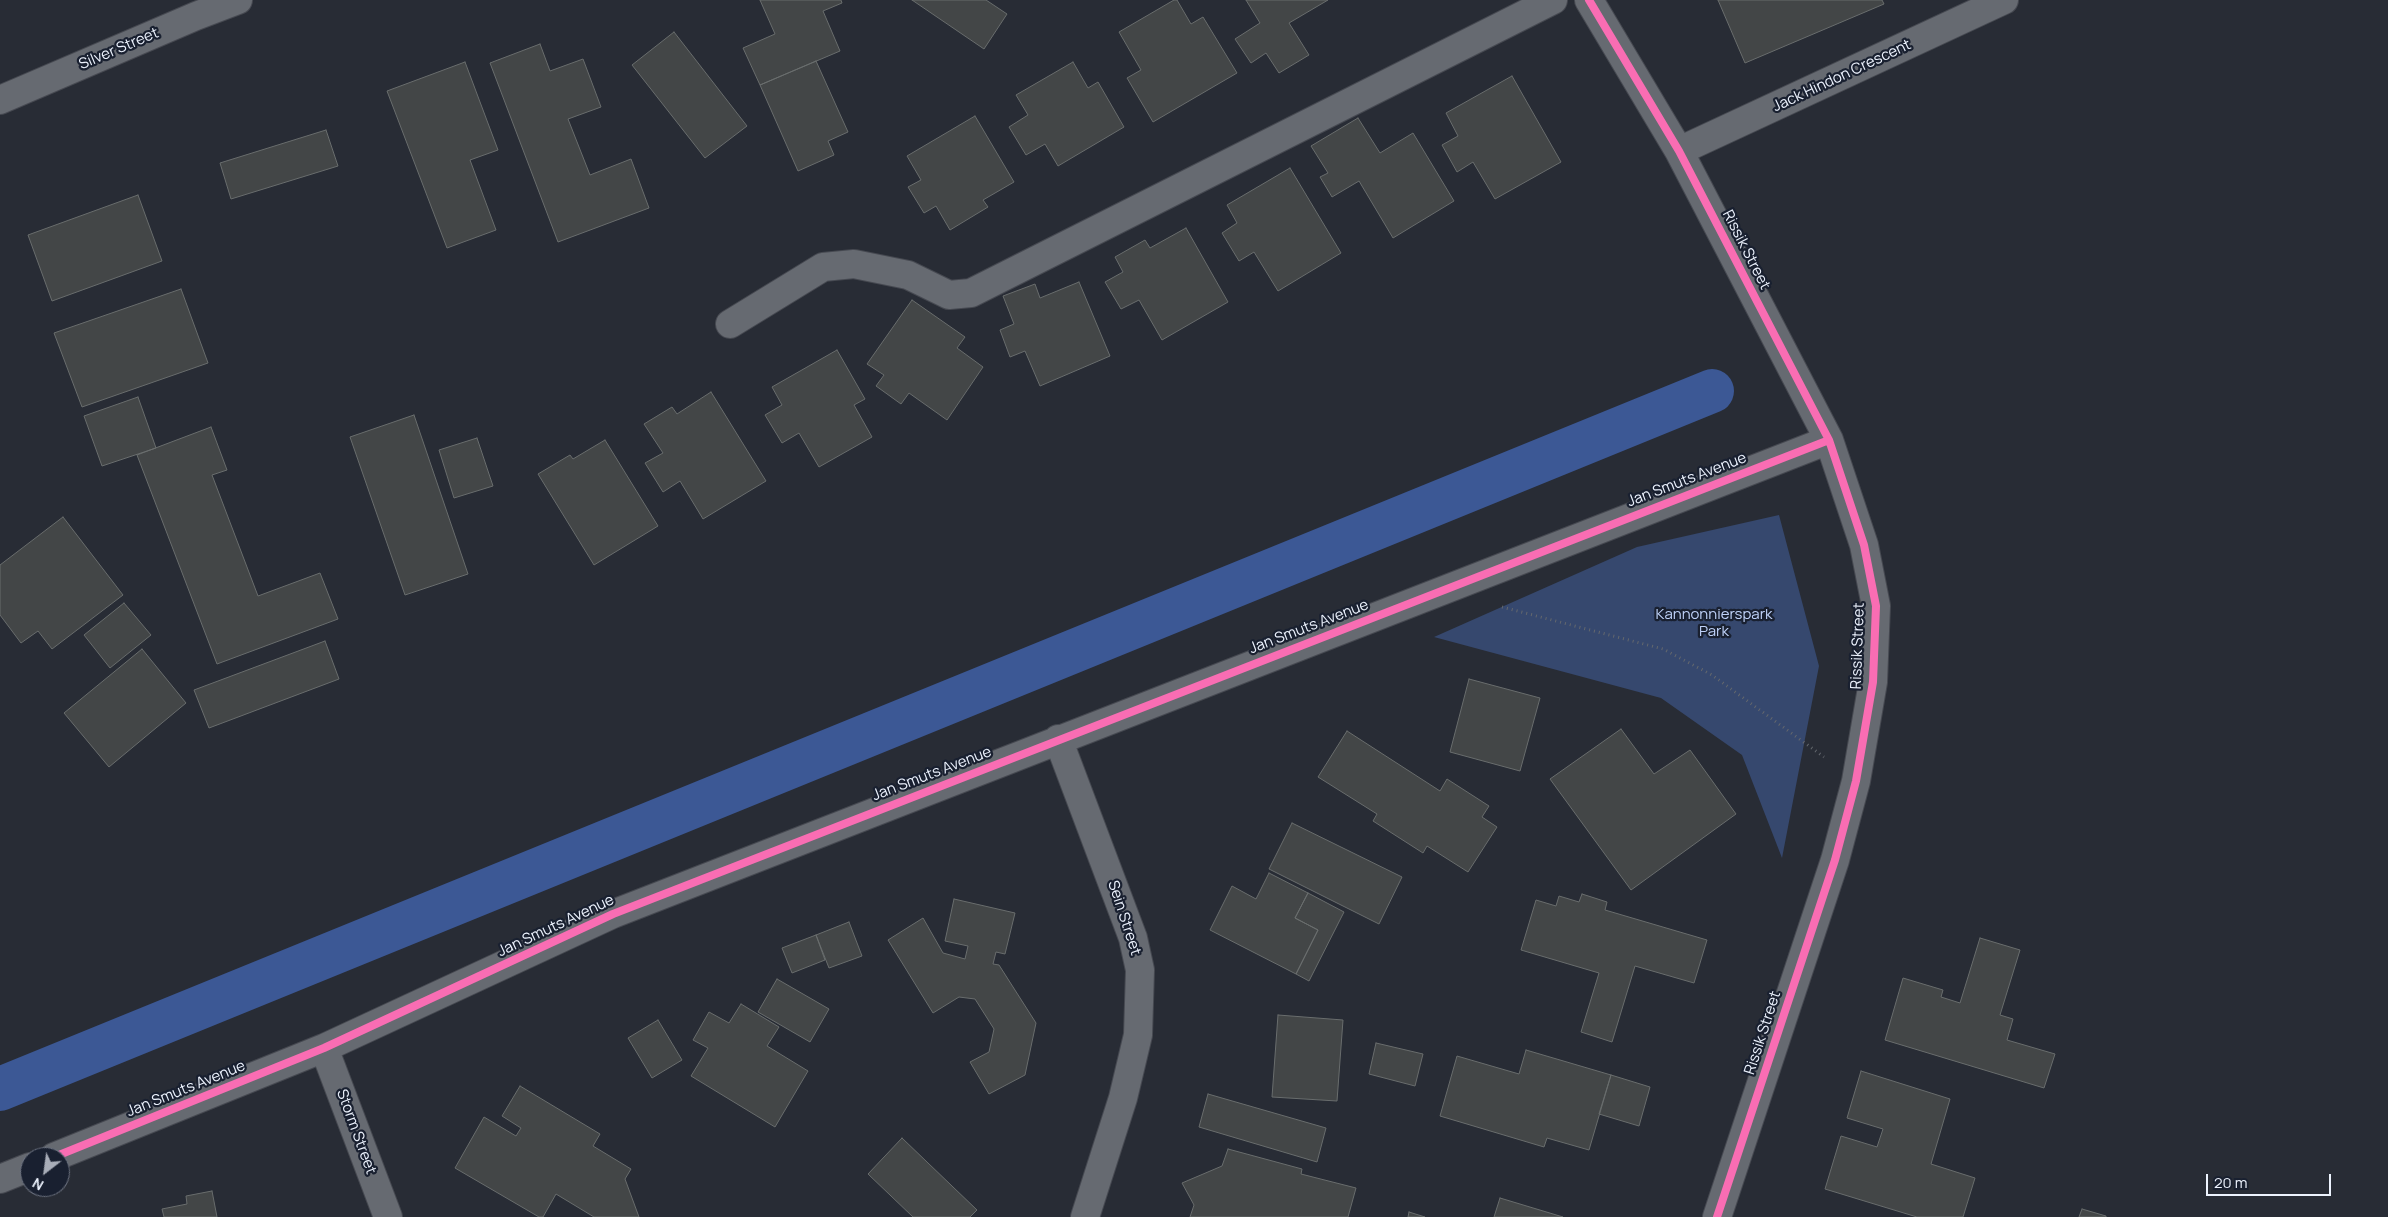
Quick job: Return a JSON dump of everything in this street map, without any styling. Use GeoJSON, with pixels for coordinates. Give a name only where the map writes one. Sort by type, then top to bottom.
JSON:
{"type":"FeatureCollection","features":[{"type":"Feature","properties":{"kind":"street","name":"Silver Street"},"geometry":{"type":"LineString","coordinates":[[0,100],[196,16],[238,0]]}},
{"type":"Feature","properties":{"kind":"street"},"geometry":{"type":"LineString","coordinates":[[730,324],[823,267],[854,264],[908,274],[949,295],[971,292],[1553,0]]}},
{"type":"Feature","properties":{"kind":"street","name":"Rissik Street"},"geometry":{"type":"LineString","coordinates":[[1589,0],[1679,151],[1829,440],[1864,546],[1876,606],[1873,682],[1856,781],[1835,860],[1717,1217]]}},
{"type":"Feature","properties":{"kind":"street","name":"Jack Hindon Crescent"},"geometry":{"type":"LineString","coordinates":[[1679,151],[2004,0]]}},
{"type":"Feature","properties":{"kind":"street","name":"Jan Smuts Avenue"},"geometry":{"type":"LineString","coordinates":[[70,1151],[324,1048],[613,914],[1829,440]]}},
{"type":"Feature","properties":{"kind":"street","name":"Sein Street"},"geometry":{"type":"LineString","coordinates":[[1058,740],[1134,938],[1140,970],[1138,1035],[1123,1098],[1085,1217]]}},
{"type":"Feature","properties":{"kind":"street","name":"Storm Street"},"geometry":{"type":"LineString","coordinates":[[324,1048],[388,1217]]}},
{"type":"Feature","properties":{"kind":"street"},"geometry":{"type":"LineString","coordinates":[[0,1179],[20,1171]]}},
{"type":"Feature","properties":{"kind":"path"},"geometry":{"type":"LineString","coordinates":[[1499,606],[1663,649],[1712,675],[1856,781]]}},
{"type":"Feature","properties":{"kind":"green space","name":"Kannonnierspark Park"},"geometry":{"type":"Polygon","coordinates":[[[1779,515],[1819,666],[1782,858],[1742,755],[1661,698],[1434,637],[1637,547],[1779,515]]]}},
{"type":"Feature","properties":{"kind":"building"},"geometry":{"type":"Polygon","coordinates":[[[760,0],[841,0],[842,3],[823,11],[840,51],[760,85],[743,48],[775,34],[760,0]]]}},
{"type":"Feature","properties":{"kind":"building"},"geometry":{"type":"Polygon","coordinates":[[[912,0],[986,0],[1007,14],[984,49],[912,0]]]}},
{"type":"Feature","properties":{"kind":"building"},"geometry":{"type":"Polygon","coordinates":[[[1177,0],[1191,24],[1203,17],[1237,73],[1153,122],[1127,78],[1141,70],[1119,32],[1177,0]]]}},
{"type":"Feature","properties":{"kind":"building"},"geometry":{"type":"Polygon","coordinates":[[[1246,0],[1328,0],[1289,23],[1309,55],[1279,73],[1266,53],[1251,63],[1235,39],[1260,23],[1246,0]]]}},
{"type":"Feature","properties":{"kind":"building"},"geometry":{"type":"Polygon","coordinates":[[[1718,0],[1882,0],[1884,4],[1745,63],[1718,0]]]}},
{"type":"Feature","properties":{"kind":"building"},"geometry":{"type":"Polygon","coordinates":[[[674,32],[747,126],[705,158],[632,65],[674,32]]]}},
{"type":"Feature","properties":{"kind":"building"},"geometry":{"type":"Polygon","coordinates":[[[540,44],[550,71],[583,59],[601,107],[568,119],[590,175],[631,159],[649,208],[558,242],[490,63],[540,44]]]}},
{"type":"Feature","properties":{"kind":"building"},"geometry":{"type":"Polygon","coordinates":[[[816,61],[848,132],[828,141],[834,155],[798,171],[760,85],[816,61]]]}},
{"type":"Feature","properties":{"kind":"building"},"geometry":{"type":"Polygon","coordinates":[[[465,62],[498,150],[470,160],[496,230],[447,248],[387,91],[465,62]]]}},
{"type":"Feature","properties":{"kind":"building"},"geometry":{"type":"Polygon","coordinates":[[[1073,62],[1088,88],[1098,82],[1124,127],[1058,166],[1045,144],[1026,155],[1009,127],[1028,115],[1016,95],[1073,62]]]}},
{"type":"Feature","properties":{"kind":"building"},"geometry":{"type":"Polygon","coordinates":[[[1512,76],[1561,162],[1495,199],[1473,162],[1457,172],[1442,145],[1458,136],[1446,113],[1512,76]]]}},
{"type":"Feature","properties":{"kind":"building"},"geometry":{"type":"Polygon","coordinates":[[[975,116],[1014,182],[983,200],[988,207],[950,230],[936,206],[924,213],[908,187],[921,180],[907,156],[975,116]]]}},
{"type":"Feature","properties":{"kind":"building"},"geometry":{"type":"Polygon","coordinates":[[[1358,118],[1380,153],[1413,133],[1454,201],[1393,238],[1359,181],[1332,197],[1320,177],[1328,173],[1311,146],[1358,118]]]}},
{"type":"Feature","properties":{"kind":"building"},"geometry":{"type":"Polygon","coordinates":[[[326,130],[338,166],[231,199],[220,163],[326,130]]]}},
{"type":"Feature","properties":{"kind":"building"},"geometry":{"type":"Polygon","coordinates":[[[1290,168],[1341,253],[1278,291],[1254,252],[1239,261],[1222,233],[1237,223],[1227,205],[1290,168]]]}},
{"type":"Feature","properties":{"kind":"building"},"geometry":{"type":"Polygon","coordinates":[[[138,195],[162,261],[52,301],[28,235],[138,195]]]}},
{"type":"Feature","properties":{"kind":"building"},"geometry":{"type":"Polygon","coordinates":[[[1186,228],[1228,302],[1162,340],[1139,300],[1121,309],[1105,282],[1123,272],[1115,257],[1145,240],[1150,248],[1186,228]]]}},
{"type":"Feature","properties":{"kind":"building"},"geometry":{"type":"Polygon","coordinates":[[[1079,282],[1110,356],[1040,386],[1025,351],[1010,357],[1000,330],[1014,324],[1003,296],[1035,284],[1040,298],[1079,282]]]}},
{"type":"Feature","properties":{"kind":"building"},"geometry":{"type":"Polygon","coordinates":[[[181,289],[208,363],[82,407],[54,333],[181,289]]]}},
{"type":"Feature","properties":{"kind":"building"},"geometry":{"type":"Polygon","coordinates":[[[912,300],[965,337],[957,348],[983,367],[947,420],[909,393],[901,404],[876,386],[884,375],[867,364],[912,300]]]}},
{"type":"Feature","properties":{"kind":"building"},"geometry":{"type":"Polygon","coordinates":[[[837,350],[865,399],[854,405],[872,437],[819,467],[799,433],[782,443],[765,415],[782,405],[772,387],[837,350]]]}},
{"type":"Feature","properties":{"kind":"building"},"geometry":{"type":"Polygon","coordinates":[[[711,392],[766,481],[703,519],[680,481],[663,492],[645,463],[663,453],[644,424],[672,407],[677,414],[711,392]]]}},
{"type":"Feature","properties":{"kind":"building"},"geometry":{"type":"Polygon","coordinates":[[[138,397],[156,448],[102,466],[84,416],[138,397]]]}},
{"type":"Feature","properties":{"kind":"building"},"geometry":{"type":"Polygon","coordinates":[[[414,415],[468,574],[405,595],[350,437],[414,415]]]}},
{"type":"Feature","properties":{"kind":"building"},"geometry":{"type":"Polygon","coordinates":[[[211,427],[227,470],[212,475],[258,596],[320,573],[338,619],[217,664],[137,455],[211,427]]]}},
{"type":"Feature","properties":{"kind":"building"},"geometry":{"type":"Polygon","coordinates":[[[477,438],[493,486],[454,498],[439,450],[477,438]]]}},
{"type":"Feature","properties":{"kind":"building"},"geometry":{"type":"Polygon","coordinates":[[[605,440],[658,526],[594,565],[538,474],[570,455],[573,459],[605,440]]]}},
{"type":"Feature","properties":{"kind":"building"},"geometry":{"type":"Polygon","coordinates":[[[63,517],[123,595],[52,649],[38,631],[21,643],[0,615],[0,565],[63,517]]]}},
{"type":"Feature","properties":{"kind":"building"},"geometry":{"type":"Polygon","coordinates":[[[124,603],[151,635],[110,668],[84,635],[124,603]]]}},
{"type":"Feature","properties":{"kind":"building"},"geometry":{"type":"Polygon","coordinates":[[[325,641],[339,679],[209,728],[194,690],[325,641]]]}},
{"type":"Feature","properties":{"kind":"building"},"geometry":{"type":"Polygon","coordinates":[[[142,649],[186,703],[109,767],[64,713],[142,649]]]}},
{"type":"Feature","properties":{"kind":"building"},"geometry":{"type":"Polygon","coordinates":[[[1469,679],[1540,698],[1520,771],[1450,752],[1469,679]]]}},
{"type":"Feature","properties":{"kind":"building"},"geometry":{"type":"Polygon","coordinates":[[[1621,729],[1654,774],[1690,750],[1736,814],[1631,890],[1550,779],[1621,729]]]}},
{"type":"Feature","properties":{"kind":"building"},"geometry":{"type":"Polygon","coordinates":[[[1347,731],[1440,791],[1447,779],[1489,806],[1482,817],[1497,827],[1468,872],[1427,846],[1423,853],[1373,821],[1377,814],[1318,777],[1347,731]]]}},
{"type":"Feature","properties":{"kind":"building"},"geometry":{"type":"Polygon","coordinates":[[[1292,823],[1402,877],[1379,924],[1269,869],[1292,823]]]}},
{"type":"Feature","properties":{"kind":"building"},"geometry":{"type":"Polygon","coordinates":[[[1269,873],[1308,893],[1295,918],[1318,930],[1296,974],[1210,930],[1232,886],[1256,899],[1269,873]]]}},
{"type":"Feature","properties":{"kind":"building"},"geometry":{"type":"Polygon","coordinates":[[[1308,893],[1344,912],[1309,981],[1296,974],[1318,930],[1295,918],[1308,893]]]}},
{"type":"Feature","properties":{"kind":"building"},"geometry":{"type":"Polygon","coordinates":[[[1582,894],[1607,902],[1605,910],[1707,940],[1694,983],[1635,966],[1612,1042],[1581,1032],[1599,973],[1521,950],[1536,900],[1556,906],[1559,896],[1579,902],[1582,894]]]}},
{"type":"Feature","properties":{"kind":"building"},"geometry":{"type":"Polygon","coordinates":[[[954,899],[1015,913],[1005,954],[996,952],[993,964],[999,965],[1036,1023],[1025,1075],[989,1094],[970,1062],[989,1052],[994,1029],[975,999],[959,997],[933,1013],[888,940],[923,918],[943,953],[965,959],[968,946],[945,941],[954,899]]]}},
{"type":"Feature","properties":{"kind":"building"},"geometry":{"type":"Polygon","coordinates":[[[849,922],[862,956],[829,968],[816,935],[849,922]]]}},
{"type":"Feature","properties":{"kind":"building"},"geometry":{"type":"Polygon","coordinates":[[[816,935],[825,960],[792,973],[782,948],[816,935]]]}},
{"type":"Feature","properties":{"kind":"building"},"geometry":{"type":"Polygon","coordinates":[[[1980,938],[2020,950],[2000,1015],[2013,1019],[2007,1040],[2055,1054],[2044,1088],[1885,1040],[1903,978],[1943,990],[1941,997],[1960,1003],[1980,938]]]}},
{"type":"Feature","properties":{"kind":"building"},"geometry":{"type":"Polygon","coordinates":[[[777,979],[829,1009],[810,1042],[758,1012],[777,979]]]}},
{"type":"Feature","properties":{"kind":"building"},"geometry":{"type":"Polygon","coordinates":[[[741,1004],[779,1027],[767,1046],[808,1071],[775,1127],[691,1076],[708,1048],[693,1040],[709,1012],[729,1023],[741,1004]]]}},
{"type":"Feature","properties":{"kind":"building"},"geometry":{"type":"Polygon","coordinates":[[[1278,1015],[1343,1020],[1337,1101],[1272,1097],[1278,1015]]]}},
{"type":"Feature","properties":{"kind":"building"},"geometry":{"type":"Polygon","coordinates":[[[658,1020],[682,1060],[652,1078],[628,1038],[658,1020]]]}},
{"type":"Feature","properties":{"kind":"building"},"geometry":{"type":"Polygon","coordinates":[[[1376,1043],[1423,1054],[1415,1086],[1369,1074],[1376,1043]]]}},
{"type":"Feature","properties":{"kind":"building"},"geometry":{"type":"Polygon","coordinates":[[[1526,1050],[1611,1075],[1589,1150],[1547,1138],[1544,1147],[1440,1116],[1457,1056],[1519,1074],[1526,1050]]]}},
{"type":"Feature","properties":{"kind":"building"},"geometry":{"type":"Polygon","coordinates":[[[1861,1071],[1950,1099],[1931,1164],[1975,1178],[1963,1217],[1917,1217],[1825,1189],[1841,1136],[1877,1147],[1883,1129],[1847,1118],[1861,1071]]]}},
{"type":"Feature","properties":{"kind":"building"},"geometry":{"type":"Polygon","coordinates":[[[1611,1075],[1650,1087],[1639,1126],[1599,1114],[1611,1075]]]}},
{"type":"Feature","properties":{"kind":"building"},"geometry":{"type":"Polygon","coordinates":[[[520,1086],[600,1134],[593,1146],[631,1169],[625,1179],[639,1217],[594,1217],[556,1194],[543,1217],[539,1217],[455,1168],[484,1117],[516,1136],[521,1128],[502,1116],[520,1086]]]}},
{"type":"Feature","properties":{"kind":"building"},"geometry":{"type":"Polygon","coordinates":[[[1208,1094],[1326,1128],[1317,1162],[1199,1127],[1208,1094]]]}},
{"type":"Feature","properties":{"kind":"building"},"geometry":{"type":"Polygon","coordinates":[[[902,1138],[977,1210],[970,1217],[913,1217],[868,1174],[902,1138]]]}},
{"type":"Feature","properties":{"kind":"building"},"geometry":{"type":"Polygon","coordinates":[[[1228,1149],[1302,1169],[1301,1174],[1356,1188],[1348,1217],[1190,1217],[1194,1205],[1182,1183],[1222,1166],[1228,1149]]]}},
{"type":"Feature","properties":{"kind":"building"},"geometry":{"type":"Polygon","coordinates":[[[212,1191],[217,1217],[164,1217],[162,1209],[187,1204],[186,1196],[212,1191]]]}},
{"type":"Feature","properties":{"kind":"building"},"geometry":{"type":"Polygon","coordinates":[[[1500,1198],[1563,1217],[1494,1217],[1500,1198]]]}},
{"type":"Feature","properties":{"kind":"building"},"geometry":{"type":"Polygon","coordinates":[[[2082,1209],[2106,1216],[2106,1217],[2079,1217],[2082,1209]]]}},
{"type":"Feature","properties":{"kind":"building"},"geometry":{"type":"Polygon","coordinates":[[[1409,1212],[1425,1217],[1408,1217],[1409,1212]]]}},
{"type":"Feature","properties":{"kind":"waterway"},"geometry":{"type":"LineString","coordinates":[[0,1089],[1712,391]]}},
{"type":"Feature","properties":{"kind":"cycle path"},"geometry":{"type":"LineString","coordinates":[[1589,0],[1679,151],[1829,440],[1864,545],[1876,606],[1873,682],[1856,781],[1835,860],[1717,1217]]}},
{"type":"Feature","properties":{"kind":"cycle path"},"geometry":{"type":"LineString","coordinates":[[70,1151],[324,1048],[613,914],[1829,440]]}}]}
